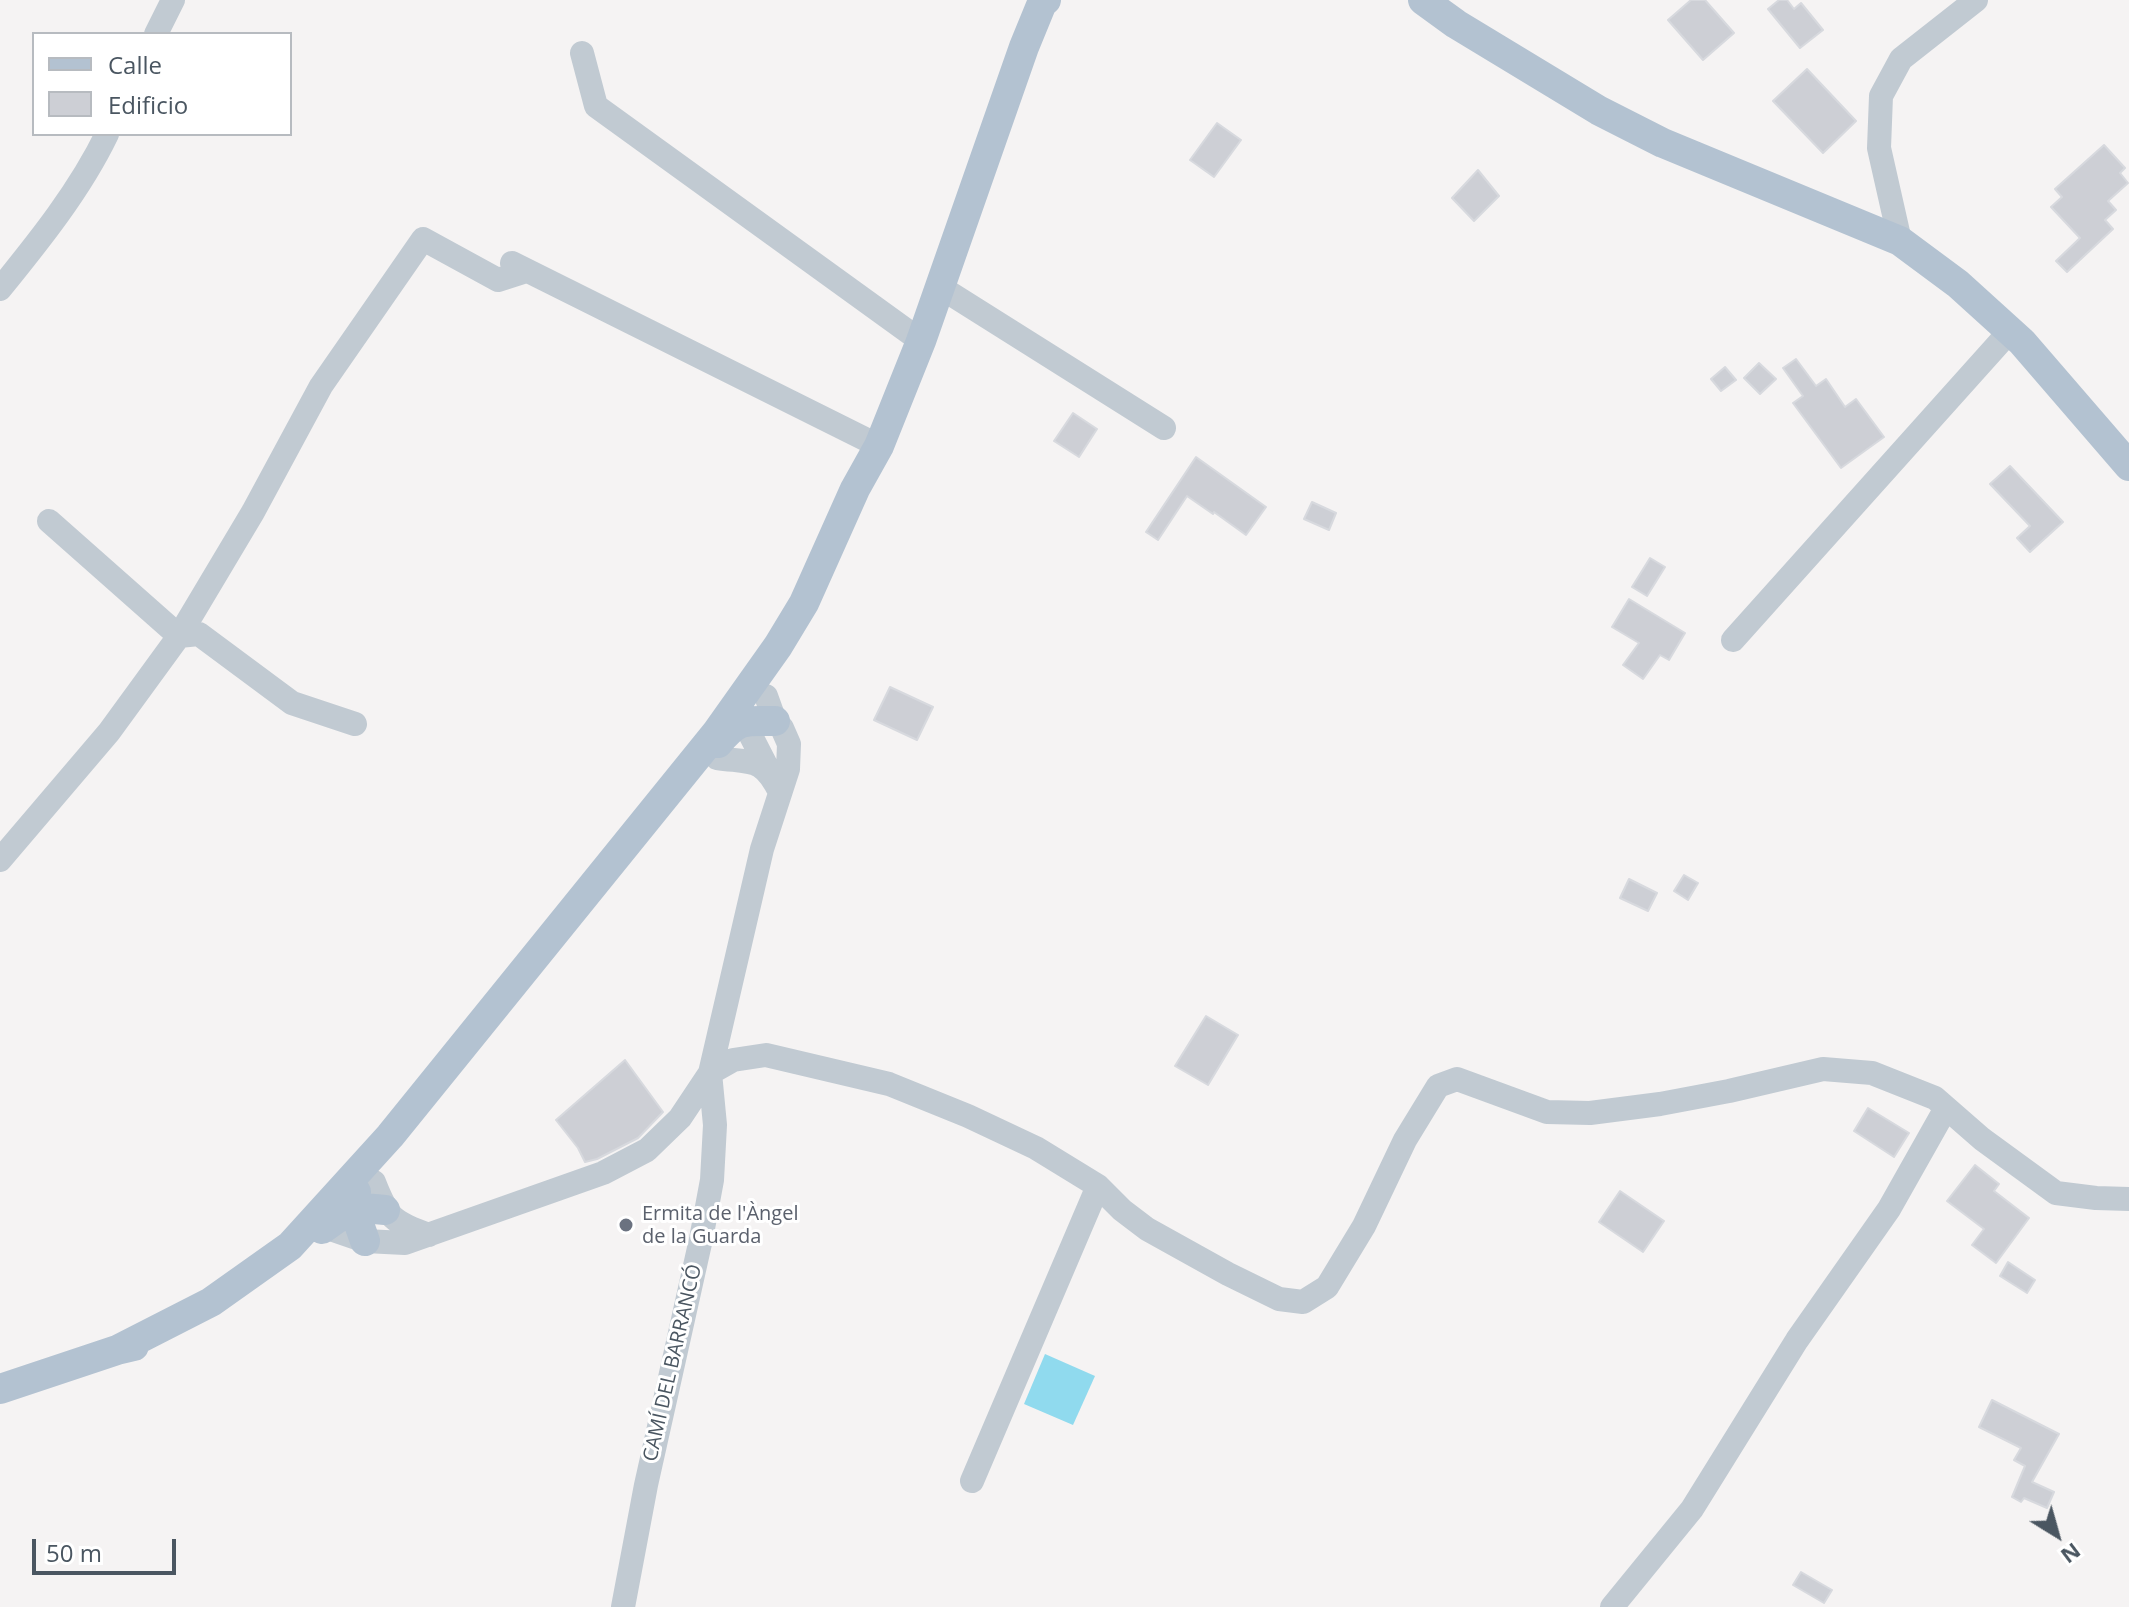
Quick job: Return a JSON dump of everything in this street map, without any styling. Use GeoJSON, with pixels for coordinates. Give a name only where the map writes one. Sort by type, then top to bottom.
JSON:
{"type":"FeatureCollection","features":[{"type":"Feature","properties":{"kind":"main road"},"geometry":{"type":"LineString","coordinates":[[117,1350],[211,1302],[290,1246],[390,1136],[717,732],[787,631],[804,603],[855,489],[879,446],[921,341],[1024,47],[1046,0]]}},
{"type":"Feature","properties":{"kind":"main road"},"geometry":{"type":"LineString","coordinates":[[1423,0],[1456,24],[1611,117],[1676,149],[1900,241],[1958,284],[2022,342],[2129,466]]}},
{"type":"Feature","properties":{"kind":"main road"},"geometry":{"type":"LineString","coordinates":[[0,1389],[117,1350],[159,1340],[225,1314],[278,1280],[320,1245],[717,758],[760,718],[830,589],[868,496],[879,446]]}},
{"type":"Feature","properties":{"kind":"main road"},"geometry":{"type":"LineString","coordinates":[[760,718],[752,701],[783,656],[787,631]]}},
{"type":"Feature","properties":{"kind":"main road"},"geometry":{"type":"LineString","coordinates":[[607,867],[623,860],[731,727],[760,718]]}},
{"type":"Feature","properties":{"kind":"main road"},"geometry":{"type":"LineString","coordinates":[[365,1241],[353,1207],[357,1188],[378,1161],[390,1136]]}},
{"type":"Feature","properties":{"kind":"main road"},"geometry":{"type":"LineString","coordinates":[[211,1302],[245,1293],[292,1259],[328,1223],[353,1207],[385,1210]]}},
{"type":"Feature","properties":{"kind":"street"},"geometry":{"type":"LineString","coordinates":[[157,32],[173,0]]}},
{"type":"Feature","properties":{"kind":"street"},"geometry":{"type":"LineString","coordinates":[[1900,241],[1879,148],[1881,96],[1901,59],[1976,0]]}},
{"type":"Feature","properties":{"kind":"street"},"geometry":{"type":"LineString","coordinates":[[582,53],[596,106],[921,341]]}},
{"type":"Feature","properties":{"kind":"street"},"geometry":{"type":"LineString","coordinates":[[0,289],[61,209],[106,136]]}},
{"type":"Feature","properties":{"kind":"street"},"geometry":{"type":"LineString","coordinates":[[0,860],[109,732],[179,636],[253,512],[321,386],[423,239],[498,280],[518,266],[879,446]]}},
{"type":"Feature","properties":{"kind":"street"},"geometry":{"type":"LineString","coordinates":[[940,287],[1164,428]]}},
{"type":"Feature","properties":{"kind":"street"},"geometry":{"type":"LineString","coordinates":[[1733,640],[2010,331]]}},
{"type":"Feature","properties":{"kind":"street"},"geometry":{"type":"LineString","coordinates":[[49,521],[179,636],[199,634],[292,703],[355,724]]}},
{"type":"Feature","properties":{"kind":"street","name":"CAMÍ DEL BARRANCÓ"},"geometry":{"type":"LineString","coordinates":[[623,1607],[712,1180],[715,1125],[710,1073],[775,781],[788,769],[789,744],[782,728],[760,718]]}},
{"type":"Feature","properties":{"kind":"street"},"geometry":{"type":"LineString","coordinates":[[717,758],[757,764],[775,781]]}},
{"type":"Feature","properties":{"kind":"street"},"geometry":{"type":"LineString","coordinates":[[333,1230],[365,1241],[405,1243],[603,1173],[647,1150],[680,1118],[710,1073],[733,1060],[766,1055],[889,1084],[968,1116],[1036,1148],[1098,1186],[1147,1229],[1214,1267],[1279,1299],[1303,1302],[1327,1287],[1364,1226],[1405,1140],[1438,1086],[1457,1079],[1547,1112],[1590,1113],[1715,1094],[1823,1069],[1872,1073],[1935,1098],[1982,1139],[2056,1193],[2129,1199]]}},
{"type":"Feature","properties":{"kind":"street"},"geometry":{"type":"LineString","coordinates":[[1612,1607],[1692,1509],[1797,1340],[1889,1209],[1946,1108]]}},
{"type":"Feature","properties":{"kind":"street"},"geometry":{"type":"LineString","coordinates":[[374,1182],[385,1210],[405,1226],[429,1235]]}},
{"type":"Feature","properties":{"kind":"street"},"geometry":{"type":"LineString","coordinates":[[972,1481],[1098,1186]]}},
{"type":"Feature","properties":{"kind":"water"},"geometry":{"type":"Polygon","coordinates":[[[1045,1354],[1095,1376],[1073,1425],[1024,1404],[1045,1354]]]}},
{"type":"Feature","properties":{"kind":"building"},"geometry":{"type":"Polygon","coordinates":[[[1691,0],[1705,0],[1734,33],[1703,60],[1668,20],[1691,0]]]}},
{"type":"Feature","properties":{"kind":"building"},"geometry":{"type":"Polygon","coordinates":[[[1779,0],[1787,0],[1794,9],[1801,3],[1823,30],[1800,48],[1768,9],[1779,0]]]}},
{"type":"Feature","properties":{"kind":"building"},"geometry":{"type":"Polygon","coordinates":[[[1807,69],[1856,121],[1823,153],[1773,101],[1807,69]]]}},
{"type":"Feature","properties":{"kind":"building"},"geometry":{"type":"Polygon","coordinates":[[[1217,123],[1241,140],[1214,177],[1190,160],[1217,123]]]}},
{"type":"Feature","properties":{"kind":"building"},"geometry":{"type":"Polygon","coordinates":[[[2104,145],[2125,168],[2120,173],[2128,183],[2108,201],[2116,210],[2105,220],[2113,229],[2067,272],[2056,261],[2080,238],[2051,207],[2062,197],[2055,189],[2104,145]]]}},
{"type":"Feature","properties":{"kind":"building"},"geometry":{"type":"Polygon","coordinates":[[[1478,170],[1499,196],[1474,221],[1452,198],[1478,170]]]}},
{"type":"Feature","properties":{"kind":"building"},"geometry":{"type":"Polygon","coordinates":[[[1796,359],[1816,386],[1826,379],[1845,407],[1856,399],[1884,437],[1841,468],[1793,403],[1803,396],[1783,368],[1796,359]]]}},
{"type":"Feature","properties":{"kind":"building"},"geometry":{"type":"Polygon","coordinates":[[[1759,363],[1776,379],[1760,394],[1744,378],[1759,363]]]}},
{"type":"Feature","properties":{"kind":"building"},"geometry":{"type":"Polygon","coordinates":[[[1725,367],[1736,380],[1721,391],[1711,379],[1725,367]]]}},
{"type":"Feature","properties":{"kind":"building"},"geometry":{"type":"Polygon","coordinates":[[[1073,413],[1097,429],[1079,457],[1054,441],[1073,413]]]}},
{"type":"Feature","properties":{"kind":"building"},"geometry":{"type":"Polygon","coordinates":[[[1196,457],[1266,507],[1246,535],[1187,496],[1158,540],[1146,532],[1196,457]]]}},
{"type":"Feature","properties":{"kind":"building"},"geometry":{"type":"Polygon","coordinates":[[[2010,466],[2063,522],[2030,552],[2017,538],[2030,526],[1990,484],[2010,466]]]}},
{"type":"Feature","properties":{"kind":"building"},"geometry":{"type":"Polygon","coordinates":[[[1312,502],[1336,513],[1329,530],[1304,519],[1312,502]]]}},
{"type":"Feature","properties":{"kind":"building"},"geometry":{"type":"Polygon","coordinates":[[[1650,558],[1665,567],[1647,596],[1632,587],[1650,558]]]}},
{"type":"Feature","properties":{"kind":"building"},"geometry":{"type":"Polygon","coordinates":[[[1629,599],[1685,633],[1669,660],[1660,655],[1643,679],[1623,665],[1639,643],[1612,627],[1629,599]]]}},
{"type":"Feature","properties":{"kind":"building"},"geometry":{"type":"Polygon","coordinates":[[[890,687],[933,707],[917,740],[874,720],[890,687]]]}},
{"type":"Feature","properties":{"kind":"building"},"geometry":{"type":"Polygon","coordinates":[[[1684,875],[1698,883],[1688,900],[1674,891],[1684,875]]]}},
{"type":"Feature","properties":{"kind":"building"},"geometry":{"type":"Polygon","coordinates":[[[1629,879],[1657,893],[1648,911],[1620,898],[1629,879]]]}},
{"type":"Feature","properties":{"kind":"building"},"geometry":{"type":"Polygon","coordinates":[[[1206,1016],[1238,1035],[1208,1085],[1175,1066],[1206,1016]]]}},
{"type":"Feature","properties":{"kind":"building"},"geometry":{"type":"Polygon","coordinates":[[[625,1060],[663,1112],[638,1138],[585,1162],[556,1120],[625,1060]]]}},
{"type":"Feature","properties":{"kind":"building"},"geometry":{"type":"Polygon","coordinates":[[[1868,1108],[1909,1133],[1894,1157],[1854,1131],[1868,1108]]]}},
{"type":"Feature","properties":{"kind":"building"},"geometry":{"type":"Polygon","coordinates":[[[1975,1165],[1999,1184],[1994,1191],[2029,1218],[1996,1263],[1972,1245],[1984,1229],[1947,1201],[1975,1165]]]}},
{"type":"Feature","properties":{"kind":"building"},"geometry":{"type":"Polygon","coordinates":[[[1620,1191],[1664,1221],[1643,1252],[1599,1222],[1620,1191]]]}},
{"type":"Feature","properties":{"kind":"building"},"geometry":{"type":"Polygon","coordinates":[[[2008,1262],[2035,1280],[2027,1293],[2000,1276],[2008,1262]]]}},
{"type":"Feature","properties":{"kind":"building"},"geometry":{"type":"Polygon","coordinates":[[[1992,1400],[2059,1434],[2032,1482],[2054,1492],[2047,1508],[2024,1498],[2021,1502],[2012,1497],[2025,1466],[2014,1460],[2021,1448],[1979,1427],[1992,1400]]]}},
{"type":"Feature","properties":{"kind":"building"},"geometry":{"type":"Polygon","coordinates":[[[1801,1572],[1832,1590],[1824,1603],[1793,1585],[1801,1572]]]}},
{"type":"Feature","properties":{"kind":"place","name":"Ermita de l'Àngel de la Guarda"},"geometry":{"type":"Point","coordinates":[626,1225]}}]}
